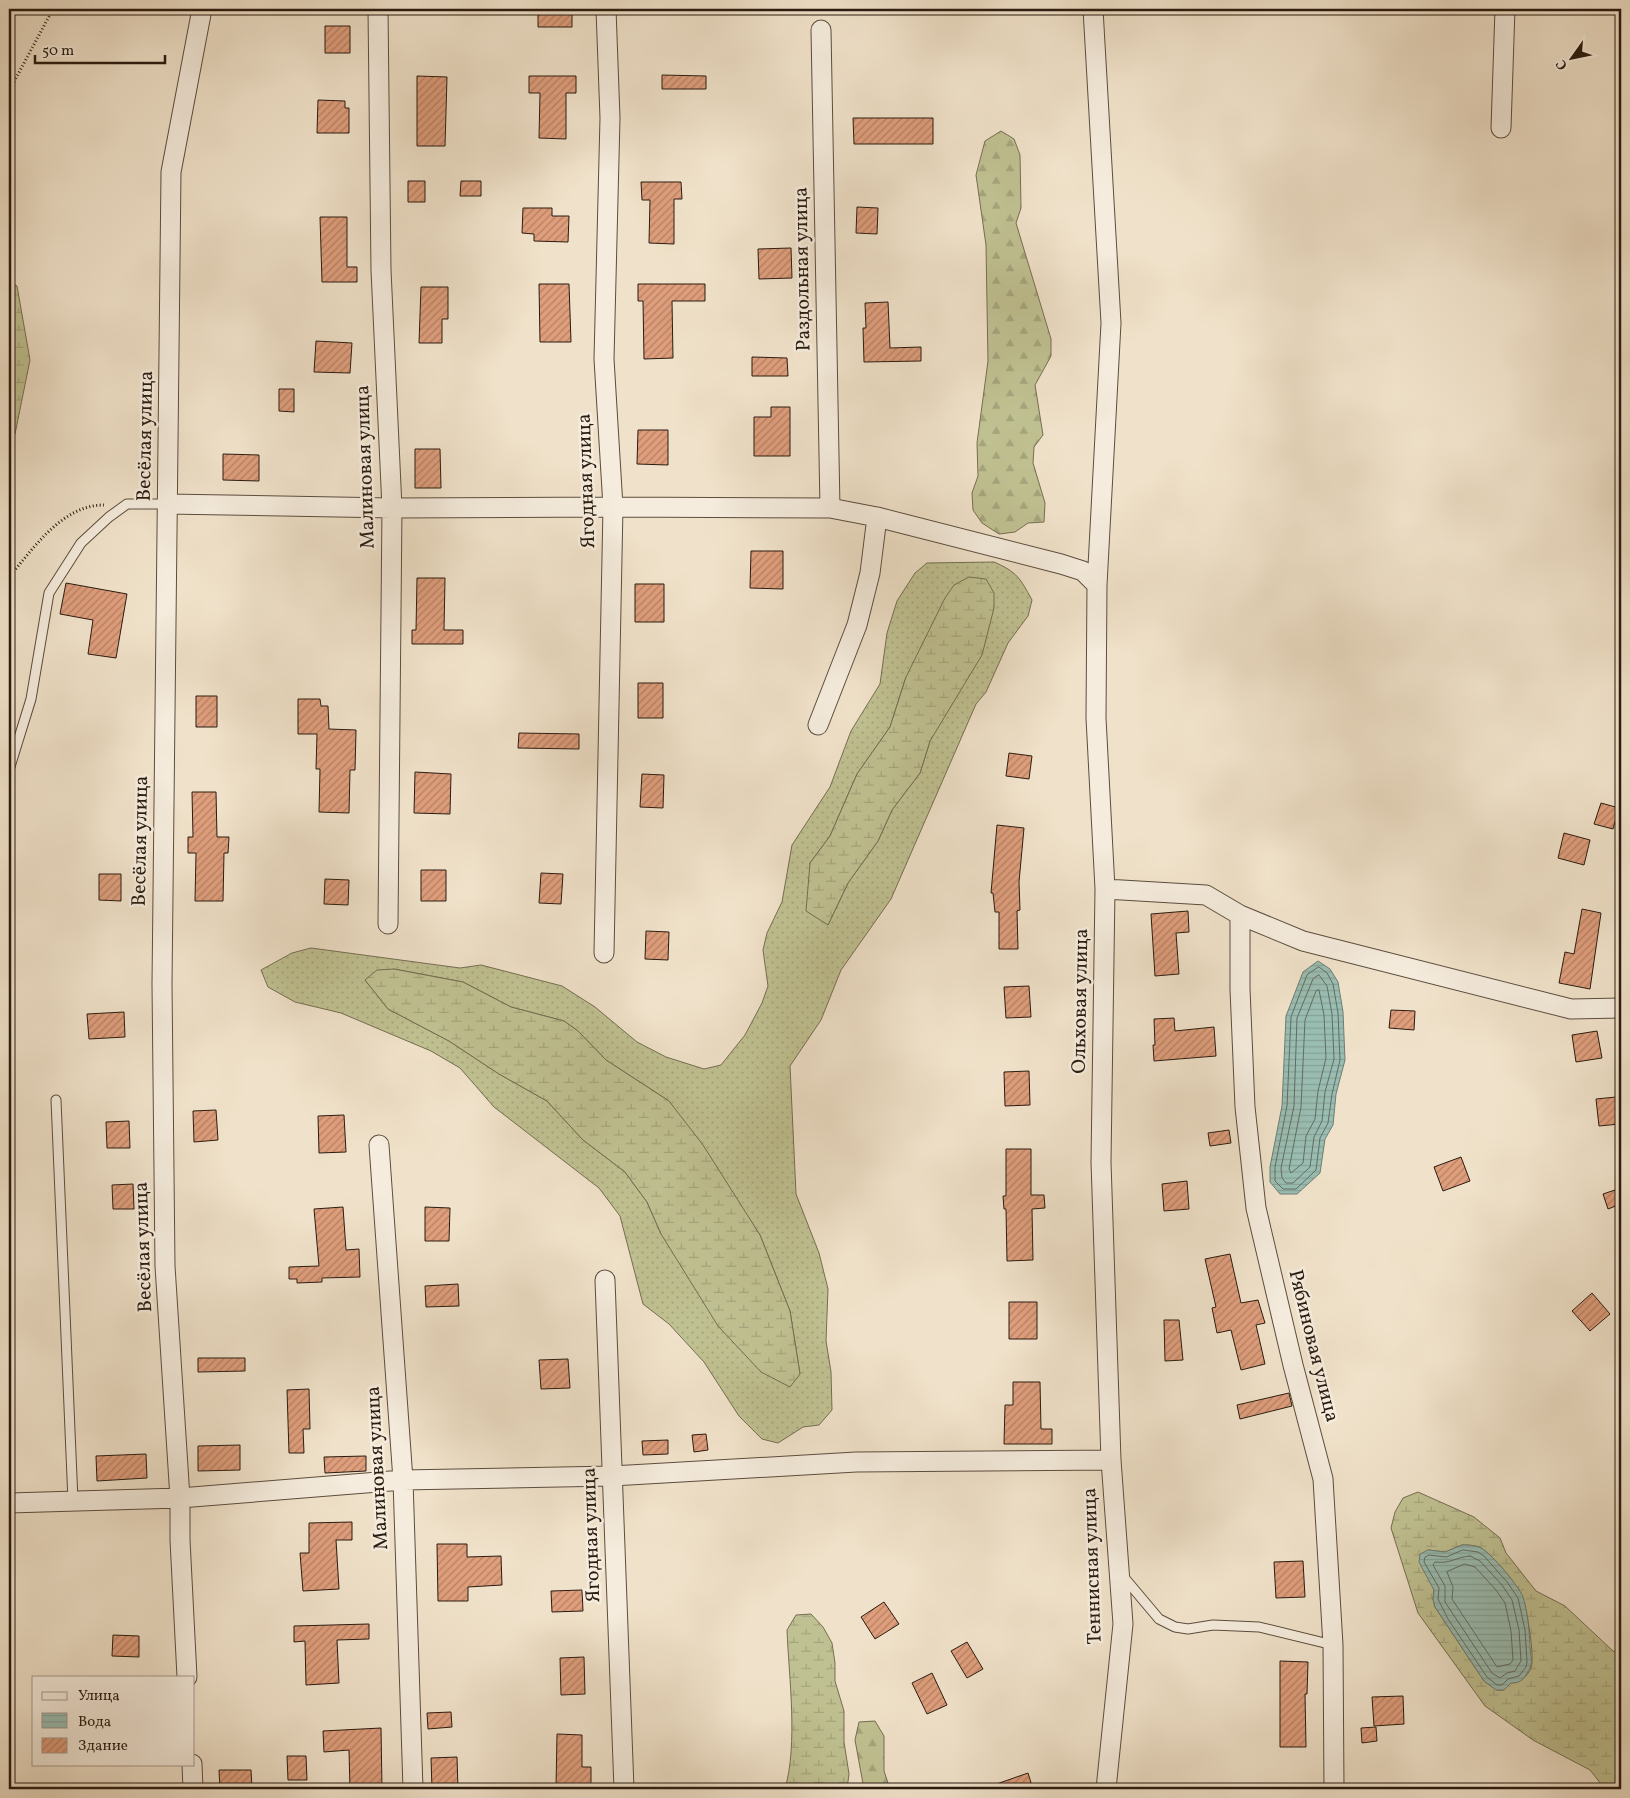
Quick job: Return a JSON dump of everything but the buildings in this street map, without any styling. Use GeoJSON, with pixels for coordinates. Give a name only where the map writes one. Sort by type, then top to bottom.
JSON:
{"type":"FeatureCollection","features":[{"type":"Feature","properties":{"kind":"street","name":"Весёлая улица"},"geometry":{"type":"LineString","coordinates":[[187,1676],[180,1540],[180,1498],[165,1266],[162,984],[172,172],[202,9]]}},
{"type":"Feature","properties":{"kind":"street","name":"Малиновая улица"},"geometry":{"type":"LineString","coordinates":[[378,9],[381,270],[392,508],[388,924]]}},
{"type":"Feature","properties":{"kind":"street","name":"Ягодная улица"},"geometry":{"type":"LineString","coordinates":[[604,952],[614,506],[604,359],[610,118],[606,9]]}},
{"type":"Feature","properties":{"kind":"street","name":"Ольховая улица"},"geometry":{"type":"LineString","coordinates":[[1093,9],[1111,322],[1097,585],[1096,718],[1105,889],[1101,1162],[1111,1460]]}},
{"type":"Feature","properties":{"kind":"street"},"geometry":{"type":"LineString","coordinates":[[1500,128],[1505,9]]}},
{"type":"Feature","properties":{"kind":"street","name":"Раздольная улица"},"geometry":{"type":"LineString","coordinates":[[821,30],[830,508]]}},
{"type":"Feature","properties":{"kind":"street"},"geometry":{"type":"LineString","coordinates":[[167,504],[392,508],[614,506],[830,508],[877,517],[1061,564],[1083,571],[1097,585]]}},
{"type":"Feature","properties":{"kind":"street"},"geometry":{"type":"LineString","coordinates":[[818,725],[857,625],[870,573],[877,517]]}},
{"type":"Feature","properties":{"kind":"street"},"geometry":{"type":"LineString","coordinates":[[1105,889],[1206,895],[1240,915],[1303,941],[1570,1009],[1621,1008]]}},
{"type":"Feature","properties":{"kind":"street","name":"Рябиновая улица"},"geometry":{"type":"LineString","coordinates":[[1240,915],[1240,988],[1245,1107],[1256,1208],[1323,1479],[1334,1645],[1334,1789]]}},
{"type":"Feature","properties":{"kind":"street","name":"Малиновая улица"},"geometry":{"type":"LineString","coordinates":[[379,1145],[403,1480],[413,1789]]}},
{"type":"Feature","properties":{"kind":"street","name":"Ягодная улица"},"geometry":{"type":"LineString","coordinates":[[605,1280],[624,1789]]}},
{"type":"Feature","properties":{"kind":"street"},"geometry":{"type":"LineString","coordinates":[[9,1503],[180,1498],[403,1480],[612,1476],[856,1462],[1111,1460]]}},
{"type":"Feature","properties":{"kind":"street","name":"Теннисная улица"},"geometry":{"type":"LineString","coordinates":[[1106,1789],[1122,1624],[1111,1460]]}},
{"type":"Feature","properties":{"kind":"street"},"geometry":{"type":"LineString","coordinates":[[192,1766],[193,1789]]}},
{"type":"Feature","properties":{"kind":"lane"},"geometry":{"type":"LineString","coordinates":[[9,770],[31,699],[49,593],[81,543],[109,517],[128,504],[167,504]]}},
{"type":"Feature","properties":{"kind":"lane"},"geometry":{"type":"LineString","coordinates":[[56,1100],[73,1501]]}},
{"type":"Feature","properties":{"kind":"lane"},"geometry":{"type":"LineString","coordinates":[[1120,1572],[1159,1620],[1175,1627],[1188,1629],[1213,1625],[1259,1627],[1334,1645]]}},
{"type":"Feature","properties":{"kind":"path"},"geometry":{"type":"LineString","coordinates":[[9,91],[53,9]]}},
{"type":"Feature","properties":{"kind":"path"},"geometry":{"type":"LineString","coordinates":[[9,577],[51,530],[76,511],[92,505],[128,504]]}},
{"type":"Feature","properties":{"kind":"green space"},"geometry":{"type":"Polygon","coordinates":[[[1001,131],[1014,139],[1020,155],[1021,208],[1016,223],[1051,339],[1051,356],[1035,385],[1043,435],[1034,447],[1033,463],[1045,503],[1044,522],[1028,523],[1015,532],[999,534],[982,523],[973,510],[972,493],[978,476],[977,443],[988,361],[986,245],[976,175],[985,141],[1001,131]]]}},
{"type":"Feature","properties":{"kind":"green space"},"geometry":{"type":"Polygon","coordinates":[[[9,281],[17,286],[30,360],[15,434],[9,442],[9,281]]]}},
{"type":"Feature","properties":{"kind":"green space"},"geometry":{"type":"Polygon","coordinates":[[[994,562],[1017,576],[1032,600],[1028,616],[1008,643],[986,692],[976,704],[891,899],[841,970],[821,1020],[790,1066],[796,1194],[819,1253],[828,1289],[826,1341],[831,1372],[832,1410],[819,1425],[803,1427],[778,1443],[762,1439],[739,1416],[704,1362],[669,1324],[643,1304],[620,1216],[599,1188],[494,1107],[460,1068],[431,1051],[341,1013],[295,1002],[268,987],[261,970],[292,953],[311,948],[460,968],[481,965],[562,986],[595,1007],[637,1042],[666,1057],[704,1069],[721,1065],[745,1035],[762,1003],[768,986],[763,950],[767,933],[782,902],[792,845],[830,787],[851,731],[880,684],[887,633],[897,601],[915,573],[927,563],[994,562]],[[906,677],[890,727],[857,774],[830,836],[810,863],[828,925],[848,883],[878,841],[892,810],[920,773],[930,741],[906,677]],[[394,969],[365,980],[388,1009],[449,1041],[499,1074],[547,1101],[583,1140],[625,1172],[647,1202],[661,1234],[800,1374],[790,1311],[760,1235],[669,1101],[606,1060],[578,1031],[564,1021],[511,1007],[463,982],[394,969]]]}},
{"type":"Feature","properties":{"kind":"green space"},"geometry":{"type":"Polygon","coordinates":[[[969,577],[986,579],[994,593],[994,608],[982,655],[930,741],[920,773],[892,810],[878,841],[848,883],[828,925],[806,911],[810,863],[830,836],[857,774],[890,727],[906,677],[945,598],[954,585],[969,577]]]}},
{"type":"Feature","properties":{"kind":"green space"},"geometry":{"type":"Polygon","coordinates":[[[394,969],[463,982],[511,1007],[564,1021],[578,1031],[606,1060],[669,1101],[703,1145],[760,1235],[790,1311],[800,1374],[790,1387],[761,1372],[718,1326],[661,1234],[647,1202],[625,1172],[583,1140],[547,1101],[499,1074],[449,1041],[388,1009],[365,980],[377,970],[394,969]]]}},
{"type":"Feature","properties":{"kind":"green space"},"geometry":{"type":"Polygon","coordinates":[[[1418,1492],[1474,1517],[1500,1538],[1506,1553],[1536,1591],[1565,1606],[1613,1651],[1621,1653],[1621,1789],[1605,1789],[1590,1770],[1533,1740],[1485,1706],[1418,1613],[1391,1528],[1395,1512],[1403,1498],[1418,1492]],[[1462,1545],[1445,1552],[1428,1550],[1435,1607],[1484,1681],[1497,1690],[1504,1690],[1511,1683],[1517,1682],[1528,1674],[1531,1668],[1531,1644],[1524,1603],[1520,1592],[1491,1556],[1479,1547],[1462,1545]]]}},
{"type":"Feature","properties":{"kind":"green space"},"geometry":{"type":"Polygon","coordinates":[[[811,1614],[823,1627],[832,1643],[835,1681],[844,1711],[844,1742],[849,1774],[847,1789],[785,1789],[789,1771],[792,1731],[787,1630],[796,1615],[811,1614]]]}},
{"type":"Feature","properties":{"kind":"green space"},"geometry":{"type":"Polygon","coordinates":[[[875,1721],[884,1736],[884,1771],[890,1789],[864,1789],[855,1740],[859,1722],[875,1721]]]}},
{"type":"Feature","properties":{"kind":"water"},"geometry":{"type":"Polygon","coordinates":[[[1318,961],[1330,969],[1338,982],[1343,1012],[1345,1060],[1336,1094],[1333,1125],[1325,1139],[1320,1173],[1297,1194],[1280,1194],[1270,1182],[1270,1167],[1282,1106],[1286,1016],[1303,972],[1318,961]]]}},
{"type":"Feature","properties":{"kind":"water"},"geometry":{"type":"Polygon","coordinates":[[[1462,1545],[1476,1546],[1486,1551],[1511,1578],[1523,1597],[1528,1621],[1531,1664],[1529,1671],[1523,1679],[1511,1683],[1504,1690],[1496,1690],[1484,1681],[1435,1607],[1433,1599],[1434,1590],[1419,1562],[1420,1554],[1428,1550],[1445,1552],[1462,1545]]]}}]}
